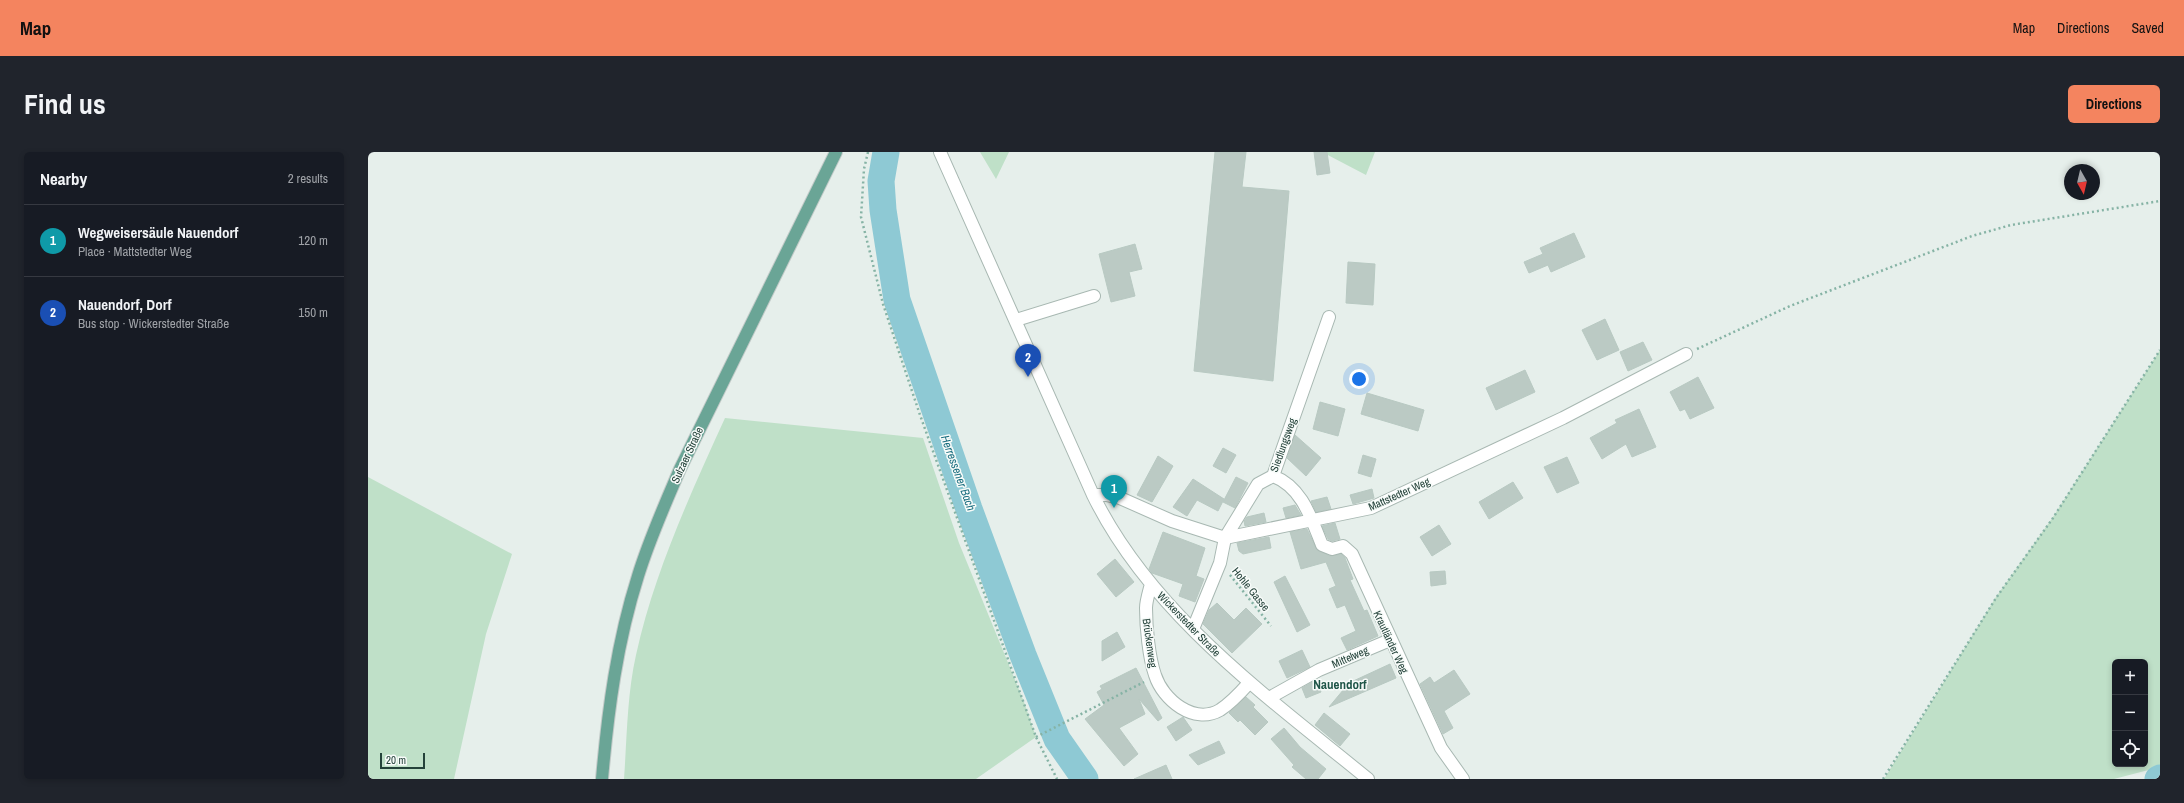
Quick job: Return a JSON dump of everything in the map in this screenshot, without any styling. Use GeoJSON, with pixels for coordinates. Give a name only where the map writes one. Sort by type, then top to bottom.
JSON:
{"type":"FeatureCollection","features":[{"type":"Feature","properties":{"kind":"main road","name":"Sulzaer Straße"},"geometry":{"type":"LineString","coordinates":[[602,779],[614,676],[624,625],[638,575],[658,520],[680,469],[836,152]]}},
{"type":"Feature","properties":{"kind":"street","name":"Wickerstedter Straße"},"geometry":{"type":"LineString","coordinates":[[940,152],[1093,495],[1116,539],[1151,584],[1193,629],[1249,683],[1368,779]]}},
{"type":"Feature","properties":{"kind":"street"},"geometry":{"type":"LineString","coordinates":[[1016,320],[1094,296]]}},
{"type":"Feature","properties":{"kind":"street","name":"Siedlungsweg"},"geometry":{"type":"LineString","coordinates":[[1193,629],[1220,563],[1225,538],[1258,484],[1274,476],[1329,317]]}},
{"type":"Feature","properties":{"kind":"street","name":"Mattstedter Weg"},"geometry":{"type":"LineString","coordinates":[[1093,495],[1106,495],[1120,498],[1172,521],[1225,538],[1371,508],[1563,418],[1686,354]]}},
{"type":"Feature","properties":{"kind":"street"},"geometry":{"type":"LineString","coordinates":[[1274,476],[1287,481],[1303,500],[1313,521]]}},
{"type":"Feature","properties":{"kind":"street","name":"Krautländer Weg"},"geometry":{"type":"LineString","coordinates":[[1313,521],[1322,545],[1332,549],[1343,546],[1352,554],[1390,640],[1441,748],[1463,779]]}},
{"type":"Feature","properties":{"kind":"street","name":"Brückenweg"},"geometry":{"type":"LineString","coordinates":[[1151,584],[1146,607],[1155,676],[1174,704],[1189,712],[1208,714],[1225,706],[1249,683]]}},
{"type":"Feature","properties":{"kind":"street","name":"Mittelweg"},"geometry":{"type":"LineString","coordinates":[[1269,698],[1319,670],[1390,640]]}},
{"type":"Feature","properties":{"kind":"path"},"geometry":{"type":"LineString","coordinates":[[868,152],[864,169],[861,217],[883,304],[920,415],[1036,737],[1057,779]]}},
{"type":"Feature","properties":{"kind":"path"},"geometry":{"type":"LineString","coordinates":[[1686,354],[1790,306],[1972,236],[2010,225],[2160,201]]}},
{"type":"Feature","properties":{"kind":"path"},"geometry":{"type":"LineString","coordinates":[[1883,779],[1996,598],[2053,518],[2160,350]]}},
{"type":"Feature","properties":{"kind":"path","name":"Hohle Gasse"},"geometry":{"type":"LineString","coordinates":[[1220,563],[1271,626]]}},
{"type":"Feature","properties":{"kind":"path"},"geometry":{"type":"LineString","coordinates":[[1036,737],[1155,676]]}},
{"type":"Feature","properties":{"kind":"green space"},"geometry":{"type":"Polygon","coordinates":[[[980,152],[1009,152],[996,179],[980,152]]]}},
{"type":"Feature","properties":{"kind":"green space"},"geometry":{"type":"Polygon","coordinates":[[[1322,152],[1375,152],[1366,175],[1322,152]]]}},
{"type":"Feature","properties":{"kind":"green space"},"geometry":{"type":"Polygon","coordinates":[[[2160,350],[2160,767],[2114,779],[1884,779],[1996,597],[2053,517],[2160,350]]]}},
{"type":"Feature","properties":{"kind":"green space"},"geometry":{"type":"Polygon","coordinates":[[[725,418],[923,438],[959,543],[1024,702],[1036,737],[976,779],[624,779],[631,685],[636,655],[644,624],[674,535],[725,418]]]}},
{"type":"Feature","properties":{"kind":"green space"},"geometry":{"type":"Polygon","coordinates":[[[368,477],[512,554],[486,634],[454,779],[368,779],[368,477]]]}},
{"type":"Feature","properties":{"kind":"building"},"geometry":{"type":"Polygon","coordinates":[[[1215,152],[1246,152],[1242,187],[1289,191],[1273,381],[1194,371],[1215,152]]]}},
{"type":"Feature","properties":{"kind":"building"},"geometry":{"type":"Polygon","coordinates":[[[1314,152],[1327,152],[1330,173],[1317,175],[1314,152]]]}},
{"type":"Feature","properties":{"kind":"building"},"geometry":{"type":"Polygon","coordinates":[[[1574,233],[1585,257],[1551,272],[1548,265],[1529,273],[1524,262],[1543,254],[1540,248],[1574,233]]]}},
{"type":"Feature","properties":{"kind":"building"},"geometry":{"type":"Polygon","coordinates":[[[1135,244],[1142,269],[1129,272],[1135,296],[1111,302],[1099,254],[1135,244]]]}},
{"type":"Feature","properties":{"kind":"building"},"geometry":{"type":"Polygon","coordinates":[[[1348,262],[1375,264],[1373,305],[1346,303],[1348,262]]]}},
{"type":"Feature","properties":{"kind":"building"},"geometry":{"type":"Polygon","coordinates":[[[1605,319],[1619,350],[1597,360],[1582,330],[1605,319]]]}},
{"type":"Feature","properties":{"kind":"building"},"geometry":{"type":"Polygon","coordinates":[[[1643,342],[1652,360],[1628,371],[1620,352],[1643,342]]]}},
{"type":"Feature","properties":{"kind":"building"},"geometry":{"type":"Polygon","coordinates":[[[1525,370],[1535,392],[1496,410],[1486,388],[1525,370]]]}},
{"type":"Feature","properties":{"kind":"building"},"geometry":{"type":"Polygon","coordinates":[[[1698,377],[1714,408],[1690,419],[1685,409],[1680,411],[1670,392],[1698,377]]]}},
{"type":"Feature","properties":{"kind":"building"},"geometry":{"type":"Polygon","coordinates":[[[1367,393],[1424,410],[1418,431],[1361,414],[1367,393]]]}},
{"type":"Feature","properties":{"kind":"building"},"geometry":{"type":"Polygon","coordinates":[[[1320,402],[1345,409],[1338,436],[1313,429],[1320,402]]]}},
{"type":"Feature","properties":{"kind":"building"},"geometry":{"type":"Polygon","coordinates":[[[1639,409],[1656,447],[1632,457],[1626,444],[1602,459],[1590,438],[1617,423],[1615,420],[1639,409]]]}},
{"type":"Feature","properties":{"kind":"building"},"geometry":{"type":"Polygon","coordinates":[[[1295,435],[1321,458],[1306,476],[1287,458],[1295,435]]]}},
{"type":"Feature","properties":{"kind":"building"},"geometry":{"type":"Polygon","coordinates":[[[1223,448],[1236,455],[1226,473],[1213,466],[1223,448]]]}},
{"type":"Feature","properties":{"kind":"building"},"geometry":{"type":"Polygon","coordinates":[[[1363,455],[1376,459],[1371,477],[1358,473],[1363,455]]]}},
{"type":"Feature","properties":{"kind":"building"},"geometry":{"type":"Polygon","coordinates":[[[1158,456],[1173,466],[1152,502],[1137,495],[1158,456]]]}},
{"type":"Feature","properties":{"kind":"building"},"geometry":{"type":"Polygon","coordinates":[[[1567,457],[1579,483],[1557,493],[1544,467],[1567,457]]]}},
{"type":"Feature","properties":{"kind":"building"},"geometry":{"type":"Polygon","coordinates":[[[1236,477],[1248,483],[1235,508],[1223,502],[1236,477]]]}},
{"type":"Feature","properties":{"kind":"building"},"geometry":{"type":"Polygon","coordinates":[[[1193,479],[1224,499],[1218,511],[1197,500],[1187,516],[1173,507],[1193,479]]]}},
{"type":"Feature","properties":{"kind":"building"},"geometry":{"type":"Polygon","coordinates":[[[1513,482],[1523,498],[1489,519],[1479,502],[1513,482]]]}},
{"type":"Feature","properties":{"kind":"building"},"geometry":{"type":"Polygon","coordinates":[[[1372,489],[1374,498],[1353,504],[1350,495],[1372,489]]]}},
{"type":"Feature","properties":{"kind":"building"},"geometry":{"type":"Polygon","coordinates":[[[1327,497],[1331,509],[1316,512],[1311,501],[1327,497]]]}},
{"type":"Feature","properties":{"kind":"building"},"geometry":{"type":"Polygon","coordinates":[[[1295,505],[1301,515],[1286,518],[1283,508],[1295,505]]]}},
{"type":"Feature","properties":{"kind":"building"},"geometry":{"type":"Polygon","coordinates":[[[1264,513],[1266,522],[1245,526],[1244,521],[1247,517],[1264,513]]]}},
{"type":"Feature","properties":{"kind":"building"},"geometry":{"type":"Polygon","coordinates":[[[1335,523],[1340,539],[1332,541],[1328,539],[1322,526],[1335,523]]]}},
{"type":"Feature","properties":{"kind":"building"},"geometry":{"type":"Polygon","coordinates":[[[1439,525],[1451,544],[1432,556],[1420,537],[1439,525]]]}},
{"type":"Feature","properties":{"kind":"building"},"geometry":{"type":"Polygon","coordinates":[[[1307,529],[1317,550],[1330,556],[1341,554],[1345,558],[1353,579],[1350,580],[1364,611],[1367,610],[1378,636],[1347,650],[1341,638],[1356,631],[1345,605],[1337,608],[1329,589],[1336,586],[1326,562],[1301,569],[1290,532],[1307,529]]]}},
{"type":"Feature","properties":{"kind":"building"},"geometry":{"type":"Polygon","coordinates":[[[1163,532],[1205,548],[1196,576],[1204,579],[1195,602],[1179,596],[1183,584],[1152,573],[1149,569],[1163,532]]]}},
{"type":"Feature","properties":{"kind":"building"},"geometry":{"type":"Polygon","coordinates":[[[1269,537],[1271,548],[1243,554],[1239,551],[1237,543],[1269,537]]]}},
{"type":"Feature","properties":{"kind":"building"},"geometry":{"type":"Polygon","coordinates":[[[1115,559],[1134,582],[1116,597],[1097,574],[1115,559]]]}},
{"type":"Feature","properties":{"kind":"building"},"geometry":{"type":"Polygon","coordinates":[[[1445,571],[1446,584],[1431,586],[1430,572],[1445,571]]]}},
{"type":"Feature","properties":{"kind":"building"},"geometry":{"type":"Polygon","coordinates":[[[1285,576],[1310,625],[1297,632],[1274,582],[1285,576]]]}},
{"type":"Feature","properties":{"kind":"building"},"geometry":{"type":"Polygon","coordinates":[[[1217,603],[1234,620],[1246,608],[1262,624],[1232,653],[1203,624],[1209,610],[1217,603]]]}},
{"type":"Feature","properties":{"kind":"building"},"geometry":{"type":"Polygon","coordinates":[[[1117,632],[1125,647],[1102,661],[1102,641],[1117,632]]]}},
{"type":"Feature","properties":{"kind":"building"},"geometry":{"type":"Polygon","coordinates":[[[1302,650],[1310,667],[1287,678],[1279,661],[1302,650]]]}},
{"type":"Feature","properties":{"kind":"building"},"geometry":{"type":"Polygon","coordinates":[[[1390,664],[1396,678],[1329,707],[1349,683],[1390,664]]]}},
{"type":"Feature","properties":{"kind":"building"},"geometry":{"type":"Polygon","coordinates":[[[1136,668],[1162,718],[1158,721],[1139,699],[1145,714],[1119,728],[1138,754],[1124,766],[1085,719],[1104,705],[1097,692],[1102,689],[1100,686],[1136,668]]]}},
{"type":"Feature","properties":{"kind":"building"},"geometry":{"type":"Polygon","coordinates":[[[1454,670],[1470,694],[1444,711],[1453,728],[1443,734],[1420,684],[1430,677],[1434,683],[1454,670]]]}},
{"type":"Feature","properties":{"kind":"building"},"geometry":{"type":"Polygon","coordinates":[[[1316,680],[1321,692],[1306,698],[1302,688],[1316,680]]]}},
{"type":"Feature","properties":{"kind":"building"},"geometry":{"type":"Polygon","coordinates":[[[1246,697],[1255,705],[1253,707],[1268,722],[1255,735],[1240,720],[1238,722],[1229,713],[1246,697]]]}},
{"type":"Feature","properties":{"kind":"building"},"geometry":{"type":"Polygon","coordinates":[[[1324,713],[1350,734],[1340,746],[1315,725],[1324,713]]]}},
{"type":"Feature","properties":{"kind":"building"},"geometry":{"type":"Polygon","coordinates":[[[1183,717],[1192,730],[1176,741],[1167,727],[1183,717]]]}},
{"type":"Feature","properties":{"kind":"building"},"geometry":{"type":"Polygon","coordinates":[[[1284,728],[1300,747],[1326,769],[1318,779],[1306,779],[1292,767],[1294,765],[1271,739],[1284,728]]]}},
{"type":"Feature","properties":{"kind":"building"},"geometry":{"type":"Polygon","coordinates":[[[1219,741],[1225,753],[1198,765],[1189,755],[1219,741]]]}},
{"type":"Feature","properties":{"kind":"building"},"geometry":{"type":"Polygon","coordinates":[[[1166,765],[1172,779],[1134,779],[1166,765]]]}},
{"type":"Feature","properties":{"kind":"waterway","name":"Herressener Bach"},"geometry":{"type":"LineString","coordinates":[[886,152],[881,181],[883,210],[897,300],[969,509],[1023,655],[1057,739],[1085,779]]}},
{"type":"Feature","properties":{"kind":"place","name":"Nauendorf, Dorf"},"geometry":{"type":"Point","coordinates":[1028,377]}},
{"type":"Feature","properties":{"kind":"place","name":"Wegweisersäule Nauendorf"},"geometry":{"type":"Point","coordinates":[1114,508]}},
{"type":"Feature","properties":{"kind":"district","name":"Nauendorf"},"geometry":{"type":"Point","coordinates":[1340,684]}}]}
